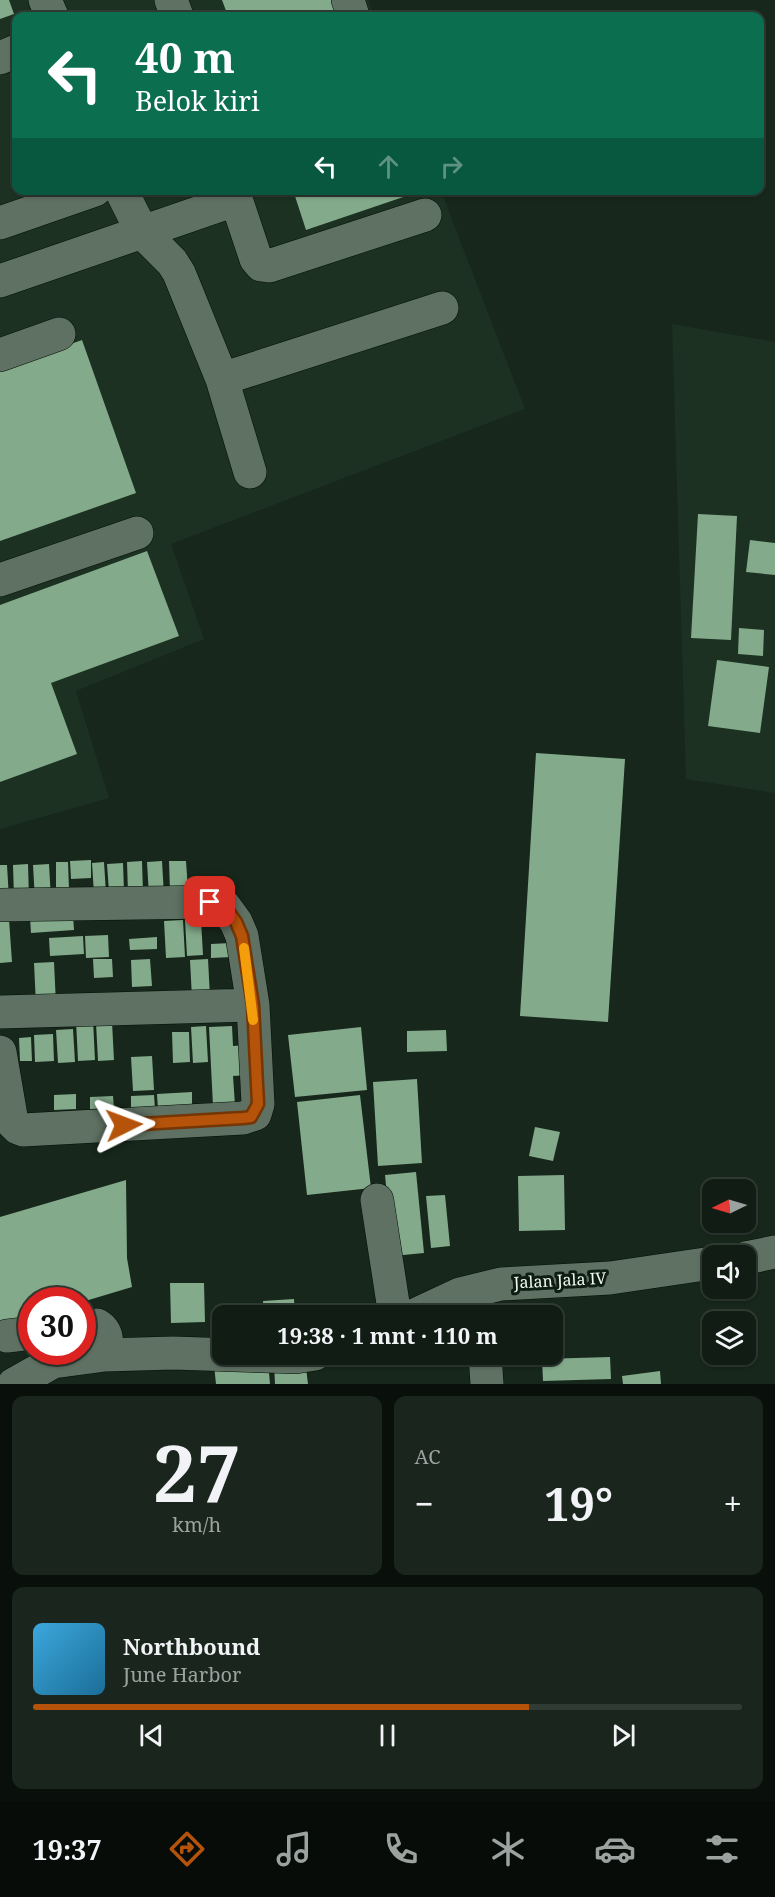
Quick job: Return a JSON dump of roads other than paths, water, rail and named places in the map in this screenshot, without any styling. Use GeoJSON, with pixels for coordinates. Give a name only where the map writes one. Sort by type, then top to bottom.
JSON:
{"type":"FeatureCollection","features":[{"type":"Feature","properties":{"kind":"street"},"geometry":{"type":"LineString","coordinates":[[0,223],[81,195]]}},
{"type":"Feature","properties":{"kind":"street"},"geometry":{"type":"LineString","coordinates":[[123,195],[141,232],[165,254],[178,273],[222,378],[250,472]]}},
{"type":"Feature","properties":{"kind":"street"},"geometry":{"type":"LineString","coordinates":[[0,281],[141,232],[234,195],[256,259],[261,265],[269,266],[425,215]]}},
{"type":"Feature","properties":{"kind":"street"},"geometry":{"type":"LineString","coordinates":[[222,378],[442,308]]}},
{"type":"Feature","properties":{"kind":"street"},"geometry":{"type":"LineString","coordinates":[[0,355],[59,334]]}},
{"type":"Feature","properties":{"kind":"street"},"geometry":{"type":"LineString","coordinates":[[0,580],[137,533]]}},
{"type":"Feature","properties":{"kind":"street"},"geometry":{"type":"LineString","coordinates":[[0,906],[210,902],[225,907],[236,922],[242,936],[253,1005],[258,1104],[251,1117],[243,1118],[23,1130],[12,1122],[0,1052]]}},
{"type":"Feature","properties":{"kind":"street"},"geometry":{"type":"LineString","coordinates":[[0,1012],[253,1005]]}},
{"type":"Feature","properties":{"kind":"street"},"geometry":{"type":"LineString","coordinates":[[377,1200],[393,1305]]}},
{"type":"Feature","properties":{"kind":"street"},"geometry":{"type":"LineString","coordinates":[[756,1256],[775,1252]]}},
{"type":"Feature","properties":{"kind":"street","name":"Jalan Jala IV"},"geometry":{"type":"LineString","coordinates":[[436,1305],[452,1297],[480,1302],[501,1284],[610,1278],[702,1264]]}},
{"type":"Feature","properties":{"kind":"street"},"geometry":{"type":"LineString","coordinates":[[96,1326],[104,1331],[108,1339],[105,1355]]}},
{"type":"Feature","properties":{"kind":"street"},"geometry":{"type":"LineString","coordinates":[[14,1384],[44,1366],[62,1372],[105,1355],[212,1354]]}},
{"type":"Feature","properties":{"kind":"street"},"geometry":{"type":"LineString","coordinates":[[486,1365],[487,1384]]}}]}
